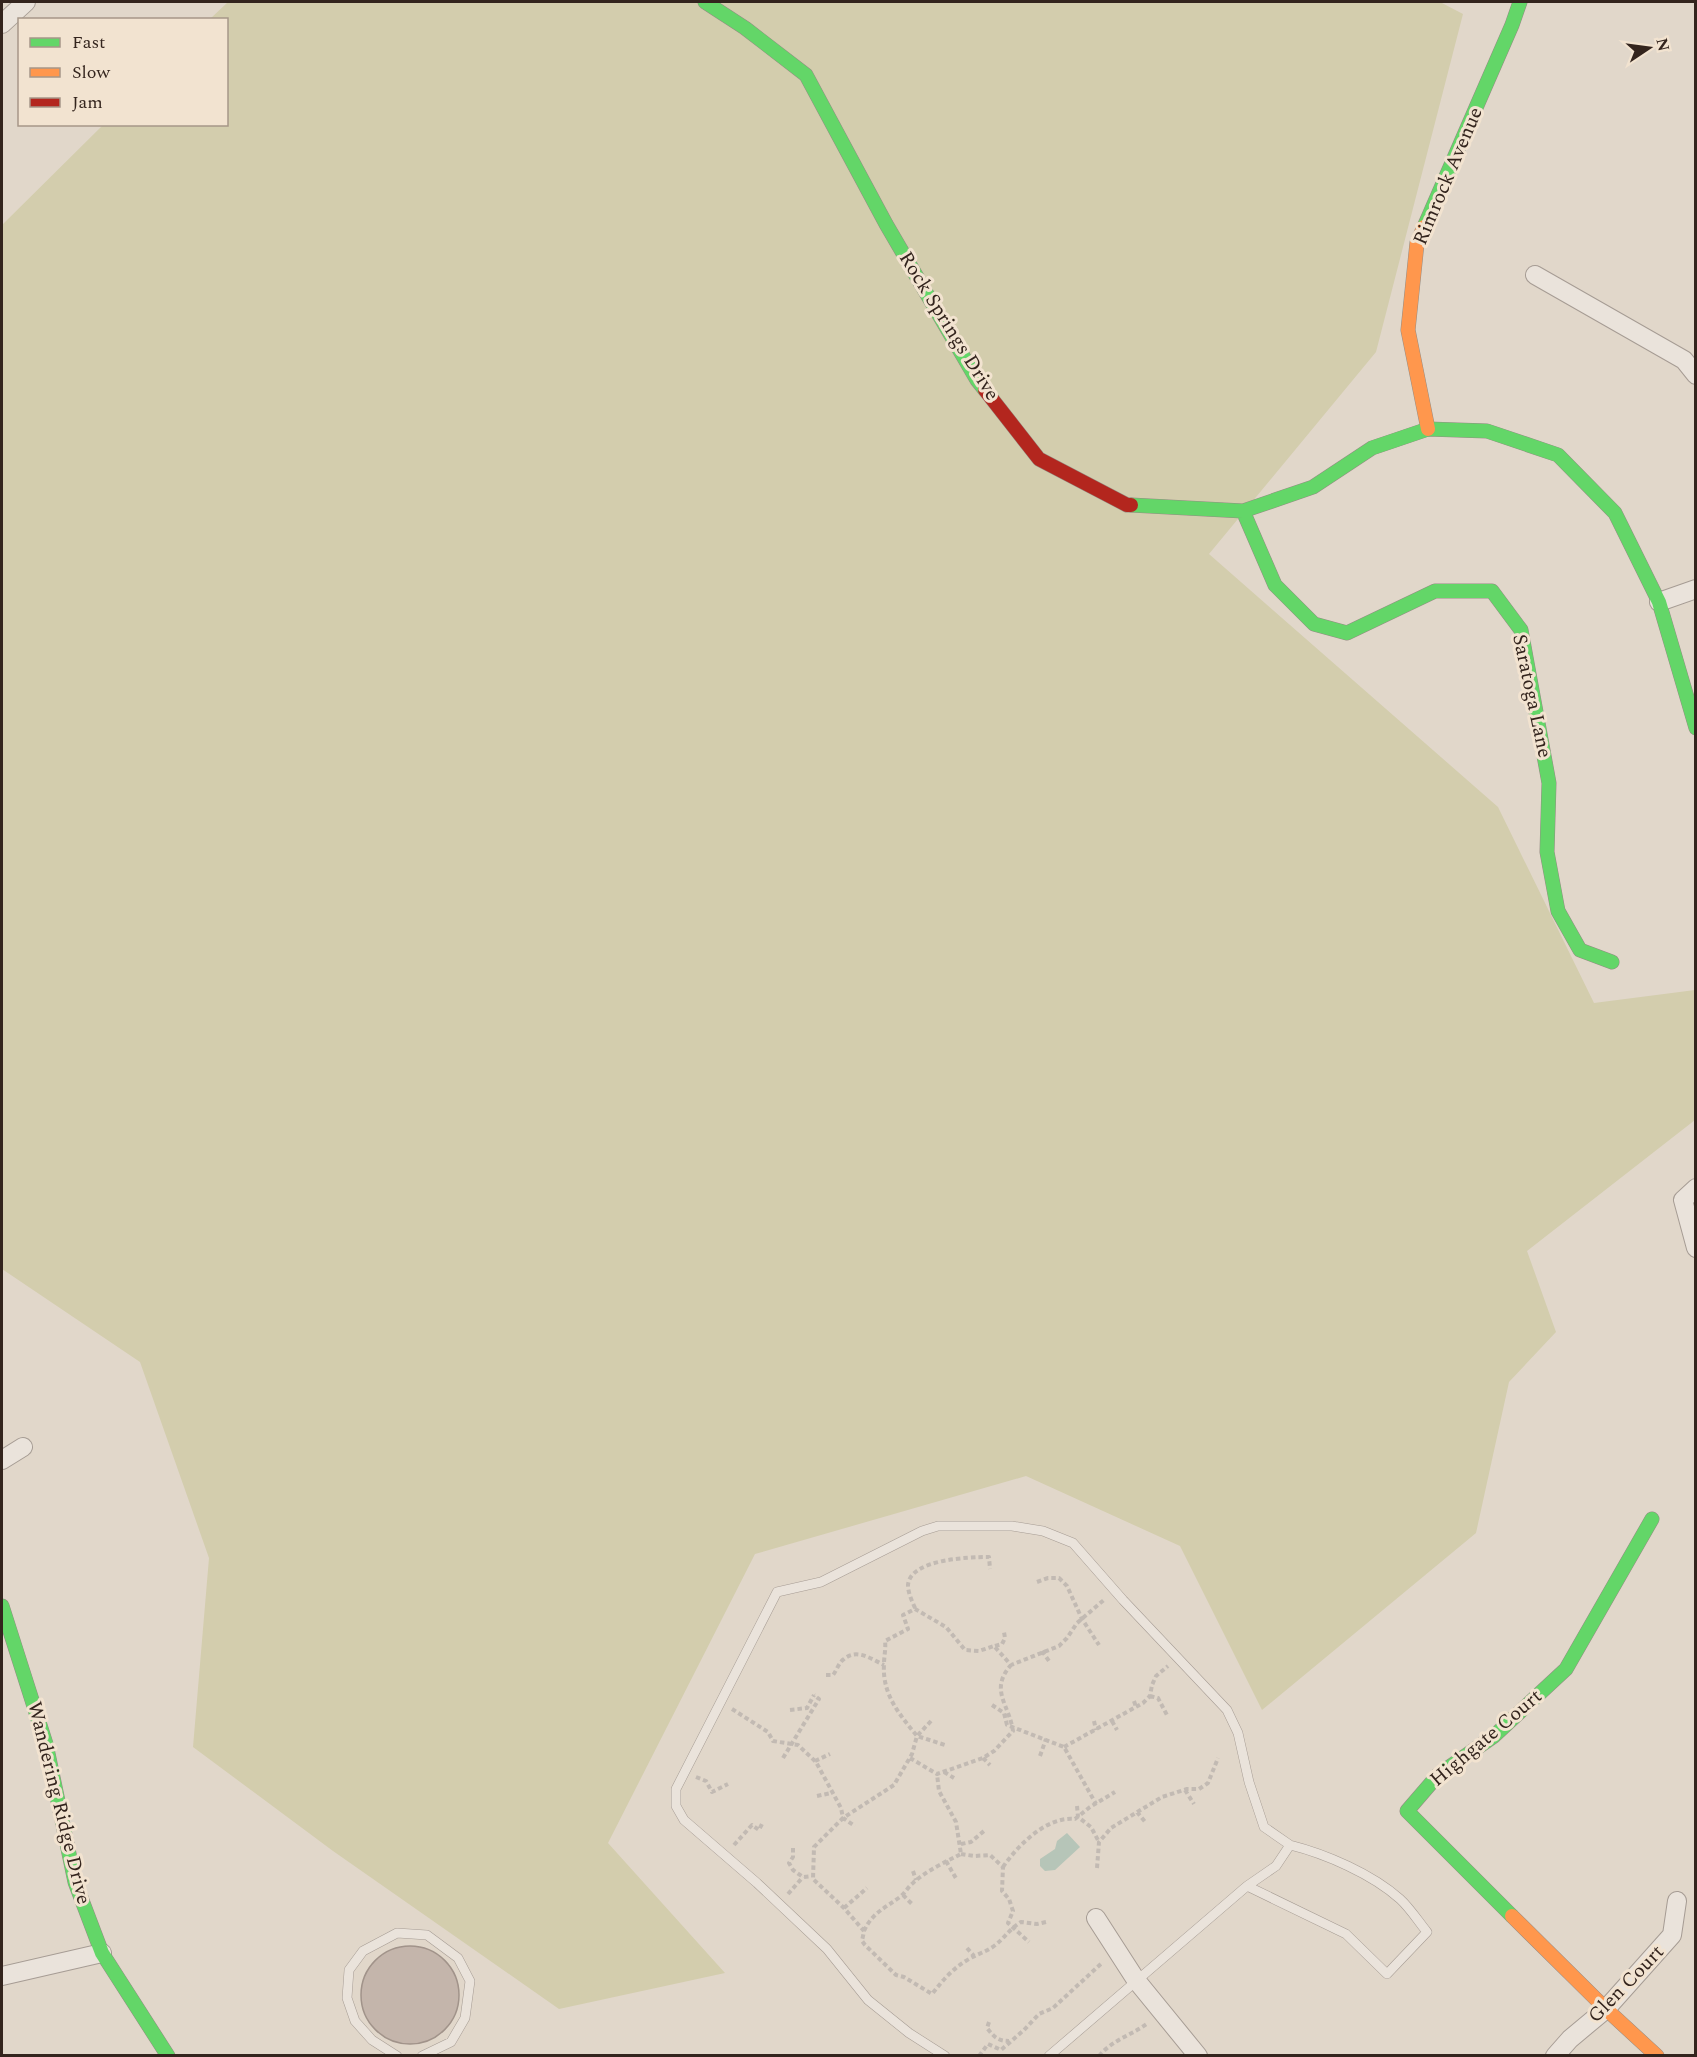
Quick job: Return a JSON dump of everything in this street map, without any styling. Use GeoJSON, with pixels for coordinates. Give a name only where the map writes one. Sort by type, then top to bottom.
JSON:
{"type":"FeatureCollection","features":[{"type":"Feature","properties":{"kind":"street"},"geometry":{"type":"LineString","coordinates":[[2,24],[26,2]]}},
{"type":"Feature","properties":{"kind":"street","name":"Rock Springs Drive"},"geometry":{"type":"LineString","coordinates":[[705,2],[745,28],[806,75],[886,224],[977,380],[1039,459],[1127,506],[1243,511],[1312,488],[1372,448],[1428,429],[1487,431],[1558,454],[1615,513],[1659,602],[1695,728]]}},
{"type":"Feature","properties":{"kind":"street","name":"Rimrock Avenue"},"geometry":{"type":"LineString","coordinates":[[1428,429],[1408,330],[1417,243],[1520,2]]}},
{"type":"Feature","properties":{"kind":"street"},"geometry":{"type":"LineString","coordinates":[[1535,275],[1690,356],[1695,375]]}},
{"type":"Feature","properties":{"kind":"street","name":"Saratoga Lane"},"geometry":{"type":"LineString","coordinates":[[1243,511],[1275,585],[1314,624],[1347,633],[1435,591],[1492,591],[1521,630],[1550,783],[1547,852],[1558,911],[1580,950],[1612,962]]}},
{"type":"Feature","properties":{"kind":"street"},"geometry":{"type":"LineString","coordinates":[[1659,602],[1695,590]]}},
{"type":"Feature","properties":{"kind":"street"},"geometry":{"type":"LineString","coordinates":[[1695,1188],[1683,1200],[1695,1248]]}},
{"type":"Feature","properties":{"kind":"street"},"geometry":{"type":"LineString","coordinates":[[2,1460],[23,1447]]}},
{"type":"Feature","properties":{"kind":"street","name":"Highgate Court"},"geometry":{"type":"LineString","coordinates":[[1652,1519],[1566,1669],[1494,1736],[1438,1775],[1407,1811],[1606,2009],[1658,2055]]}},
{"type":"Feature","properties":{"kind":"street","name":"Wandering Ridge Drive"},"geometry":{"type":"LineString","coordinates":[[2,1606],[46,1744],[75,1882],[102,1953],[168,2055]]}},
{"type":"Feature","properties":{"kind":"street","name":"Glen Court"},"geometry":{"type":"LineString","coordinates":[[1555,2055],[1570,2039],[1606,2009],[1671,1935],[1677,1901]]}},
{"type":"Feature","properties":{"kind":"street"},"geometry":{"type":"LineString","coordinates":[[1096,1918],[1136,1980],[1198,2055]]}},
{"type":"Feature","properties":{"kind":"street"},"geometry":{"type":"LineString","coordinates":[[2,1976],[102,1953]]}},
{"type":"Feature","properties":{"kind":"lane"},"geometry":{"type":"LineString","coordinates":[[945,2055],[909,2033],[868,2000],[827,1949],[684,1820],[676,1806],[676,1789],[777,1592],[821,1582],[922,1531],[938,1526],[1012,1526],[1043,1531],[1073,1543],[1227,1710],[1238,1733],[1264,1827],[1290,1845],[1314,1851],[1372,1879],[1401,1899],[1427,1932],[1387,1974],[1346,1934],[1247,1887]]}},
{"type":"Feature","properties":{"kind":"lane"},"geometry":{"type":"LineString","coordinates":[[1049,2055],[1247,1887],[1276,1866],[1290,1845]]}},
{"type":"Feature","properties":{"kind":"lane"},"geometry":{"type":"LineString","coordinates":[[398,2055],[372,2040],[355,2021],[347,1998],[349,1970],[363,1951],[397,1932],[427,1935],[458,1958],[470,1981],[465,2018],[451,2042],[422,2055]]}},
{"type":"Feature","properties":{"kind":"path"},"geometry":{"type":"LineString","coordinates":[[990,1569],[989,1557],[937,1562],[912,1573],[908,1584],[915,1609],[946,1627],[965,1650],[979,1651],[1002,1644],[1005,1638],[1004,1632]]}},
{"type":"Feature","properties":{"kind":"path"},"geometry":{"type":"LineString","coordinates":[[1037,1582],[1048,1578],[1059,1578],[1067,1586],[1082,1619],[1099,1645]]}},
{"type":"Feature","properties":{"kind":"path"},"geometry":{"type":"LineString","coordinates":[[937,1774],[982,1758],[994,1751],[1013,1731],[1009,1713],[1000,1695],[1002,1675],[1011,1665],[1059,1646],[1082,1619],[1115,1591]]}},
{"type":"Feature","properties":{"kind":"path"},"geometry":{"type":"LineString","coordinates":[[915,1609],[903,1615],[908,1629],[885,1641],[885,1682],[891,1701],[917,1736],[945,1745]]}},
{"type":"Feature","properties":{"kind":"path"},"geometry":{"type":"LineString","coordinates":[[994,1646],[1011,1665]]}},
{"type":"Feature","properties":{"kind":"path"},"geometry":{"type":"LineString","coordinates":[[1042,1651],[1048,1661]]}},
{"type":"Feature","properties":{"kind":"path"},"geometry":{"type":"LineString","coordinates":[[826,1675],[833,1675],[842,1660],[853,1654],[864,1655],[884,1665]]}},
{"type":"Feature","properties":{"kind":"path"},"geometry":{"type":"LineString","coordinates":[[1064,1747],[1136,1707],[1150,1696],[1156,1676],[1178,1659]]}},
{"type":"Feature","properties":{"kind":"path"},"geometry":{"type":"LineString","coordinates":[[783,1758],[819,1699],[814,1695],[807,1708],[790,1710]]}},
{"type":"Feature","properties":{"kind":"path"},"geometry":{"type":"LineString","coordinates":[[1150,1696],[1158,1698],[1168,1717]]}},
{"type":"Feature","properties":{"kind":"path"},"geometry":{"type":"LineString","coordinates":[[1134,1701],[1136,1707]]}},
{"type":"Feature","properties":{"kind":"path"},"geometry":{"type":"LineString","coordinates":[[992,1705],[1004,1713],[1007,1725],[1064,1747],[1096,1804]]}},
{"type":"Feature","properties":{"kind":"path"},"geometry":{"type":"LineString","coordinates":[[741,1716],[768,1732],[773,1741],[798,1745],[815,1761],[841,1808],[843,1818],[855,1826]]}},
{"type":"Feature","properties":{"kind":"path"},"geometry":{"type":"LineString","coordinates":[[864,1931],[844,1908],[813,1880],[814,1847],[843,1818],[894,1785],[910,1758],[917,1736],[931,1721]]}},
{"type":"Feature","properties":{"kind":"path"},"geometry":{"type":"LineString","coordinates":[[1094,1721],[1096,1730]]}},
{"type":"Feature","properties":{"kind":"path"},"geometry":{"type":"LineString","coordinates":[[1112,1721],[1117,1730]]}},
{"type":"Feature","properties":{"kind":"path"},"geometry":{"type":"LineString","coordinates":[[1040,1756],[1046,1739]]}},
{"type":"Feature","properties":{"kind":"path"},"geometry":{"type":"LineString","coordinates":[[815,1761],[830,1754]]}},
{"type":"Feature","properties":{"kind":"path"},"geometry":{"type":"LineString","coordinates":[[910,1758],[937,1774]]}},
{"type":"Feature","properties":{"kind":"path"},"geometry":{"type":"LineString","coordinates":[[982,1758],[990,1765]]}},
{"type":"Feature","properties":{"kind":"path"},"geometry":{"type":"LineString","coordinates":[[1099,1842],[1111,1828],[1162,1797],[1185,1790],[1199,1789],[1208,1784],[1218,1758]]}},
{"type":"Feature","properties":{"kind":"path"},"geometry":{"type":"LineString","coordinates":[[685,1771],[706,1781],[712,1792],[728,1784]]}},
{"type":"Feature","properties":{"kind":"path"},"geometry":{"type":"LineString","coordinates":[[944,1771],[954,1778]]}},
{"type":"Feature","properties":{"kind":"path"},"geometry":{"type":"LineString","coordinates":[[937,1774],[939,1791],[956,1822],[961,1854]]}},
{"type":"Feature","properties":{"kind":"path"},"geometry":{"type":"LineString","coordinates":[[1185,1790],[1194,1804]]}},
{"type":"Feature","properties":{"kind":"path"},"geometry":{"type":"LineString","coordinates":[[1029,1942],[1014,1926],[1008,1923],[1013,1911],[1009,1899],[1002,1891],[1003,1867],[1037,1831],[1065,1818],[1075,1819],[1115,1792]]}},
{"type":"Feature","properties":{"kind":"path"},"geometry":{"type":"LineString","coordinates":[[817,1796],[831,1793]]}},
{"type":"Feature","properties":{"kind":"path"},"geometry":{"type":"LineString","coordinates":[[1077,1806],[1078,1817],[1091,1827],[1099,1842],[1097,1868]]}},
{"type":"Feature","properties":{"kind":"path"},"geometry":{"type":"LineString","coordinates":[[1137,1812],[1146,1823]]}},
{"type":"Feature","properties":{"kind":"path"},"geometry":{"type":"LineString","coordinates":[[725,1855],[752,1825],[759,1830],[763,1822]]}},
{"type":"Feature","properties":{"kind":"path"},"geometry":{"type":"LineString","coordinates":[[961,1844],[971,1842],[984,1831]]}},
{"type":"Feature","properties":{"kind":"path"},"geometry":{"type":"LineString","coordinates":[[793,1848],[793,1857],[789,1863],[793,1870],[803,1877],[812,1876]]}},
{"type":"Feature","properties":{"kind":"path"},"geometry":{"type":"LineString","coordinates":[[1003,1867],[990,1855],[961,1854],[946,1861],[916,1880],[903,1895],[877,1912],[869,1920],[862,1941],[896,1975],[904,1977],[932,1994],[947,1975],[974,1956],[992,1948],[1004,1939],[1008,1930],[1014,1926],[1021,1922],[1036,1924],[1046,1922]]}},
{"type":"Feature","properties":{"kind":"path"},"geometry":{"type":"LineString","coordinates":[[946,1861],[957,1880]]}},
{"type":"Feature","properties":{"kind":"path"},"geometry":{"type":"LineString","coordinates":[[913,1871],[916,1880]]}},
{"type":"Feature","properties":{"kind":"path"},"geometry":{"type":"LineString","coordinates":[[779,1904],[803,1877]]}},
{"type":"Feature","properties":{"kind":"path"},"geometry":{"type":"LineString","coordinates":[[844,1908],[867,1888]]}},
{"type":"Feature","properties":{"kind":"path"},"geometry":{"type":"LineString","coordinates":[[903,1895],[912,1904]]}},
{"type":"Feature","properties":{"kind":"path"},"geometry":{"type":"LineString","coordinates":[[967,1948],[974,1956]]}},
{"type":"Feature","properties":{"kind":"path"},"geometry":{"type":"LineString","coordinates":[[979,2055],[988,2044],[1001,2050],[1039,2014],[1053,2008],[1117,1950]]}},
{"type":"Feature","properties":{"kind":"path"},"geometry":{"type":"LineString","coordinates":[[1067,1986],[1076,1987]]}},
{"type":"Feature","properties":{"kind":"path"},"geometry":{"type":"LineString","coordinates":[[989,2022],[987,2028],[994,2037],[1001,2041],[1010,2041]]}},
{"type":"Feature","properties":{"kind":"path"},"geometry":{"type":"LineString","coordinates":[[1099,2055],[1148,2022]]}},
{"type":"Feature","properties":{"kind":"shaded area"},"geometry":{"type":"Polygon","coordinates":[[[228,2],[1440,2],[1463,14],[1376,352],[1209,554],[1498,807],[1594,1003],[1695,990],[1695,1120],[1527,1251],[1556,1332],[1509,1382],[1476,1533],[1262,1710],[1180,1546],[1026,1476],[755,1554],[608,1843],[725,1973],[559,2009],[333,1851],[193,1747],[209,1558],[140,1362],[2,1269],[2,225],[102,126],[228,126],[228,18],[211,18],[228,2]]]}},
{"type":"Feature","properties":{"kind":"shaded area"},"geometry":{"type":"Polygon","coordinates":[[[1067,1833],[1080,1847],[1055,1870],[1045,1871],[1040,1866],[1040,1859],[1055,1849],[1057,1841],[1067,1833]]]}},
{"type":"Feature","properties":{"kind":"building"},"geometry":{"type":"Polygon","coordinates":[[[410,1946],[429,1950],[445,1960],[455,1976],[459,1995],[455,2014],[445,2030],[429,2040],[410,2044],[391,2040],[375,2030],[365,2014],[361,1995],[365,1976],[375,1960],[391,1950],[410,1946]]]}},
{"type":"Feature","properties":{"kind":"traffic: fast"},"geometry":{"type":"LineString","coordinates":[[705,2],[745,28],[806,75],[886,224],[985,390]]}},
{"type":"Feature","properties":{"kind":"traffic: fast"},"geometry":{"type":"LineString","coordinates":[[1424,227],[1520,2]]}},
{"type":"Feature","properties":{"kind":"traffic: fast"},"geometry":{"type":"LineString","coordinates":[[1131,505],[1243,511],[1313,487],[1372,448],[1428,429],[1487,431],[1558,455],[1615,513],[1659,602],[1696,728]]}},
{"type":"Feature","properties":{"kind":"traffic: fast"},"geometry":{"type":"LineString","coordinates":[[1243,511],[1275,585],[1314,624],[1347,633],[1435,591],[1492,591],[1521,630],[1549,783],[1547,852],[1558,911],[1580,950],[1612,962]]}},
{"type":"Feature","properties":{"kind":"traffic: fast"},"geometry":{"type":"LineString","coordinates":[[1512,1916],[1407,1811],[1438,1775],[1494,1736],[1566,1669],[1652,1519]]}},
{"type":"Feature","properties":{"kind":"traffic: fast"},"geometry":{"type":"LineString","coordinates":[[2,1606],[46,1744],[75,1882],[102,1953],[168,2056]]}},
{"type":"Feature","properties":{"kind":"traffic: slow"},"geometry":{"type":"LineString","coordinates":[[1424,227],[1417,243],[1408,330],[1428,429]]}},
{"type":"Feature","properties":{"kind":"traffic: slow"},"geometry":{"type":"LineString","coordinates":[[1512,1916],[1657,2056]]}},
{"type":"Feature","properties":{"kind":"traffic: jam"},"geometry":{"type":"LineString","coordinates":[[985,390],[1039,459],[1131,505]]}}]}
